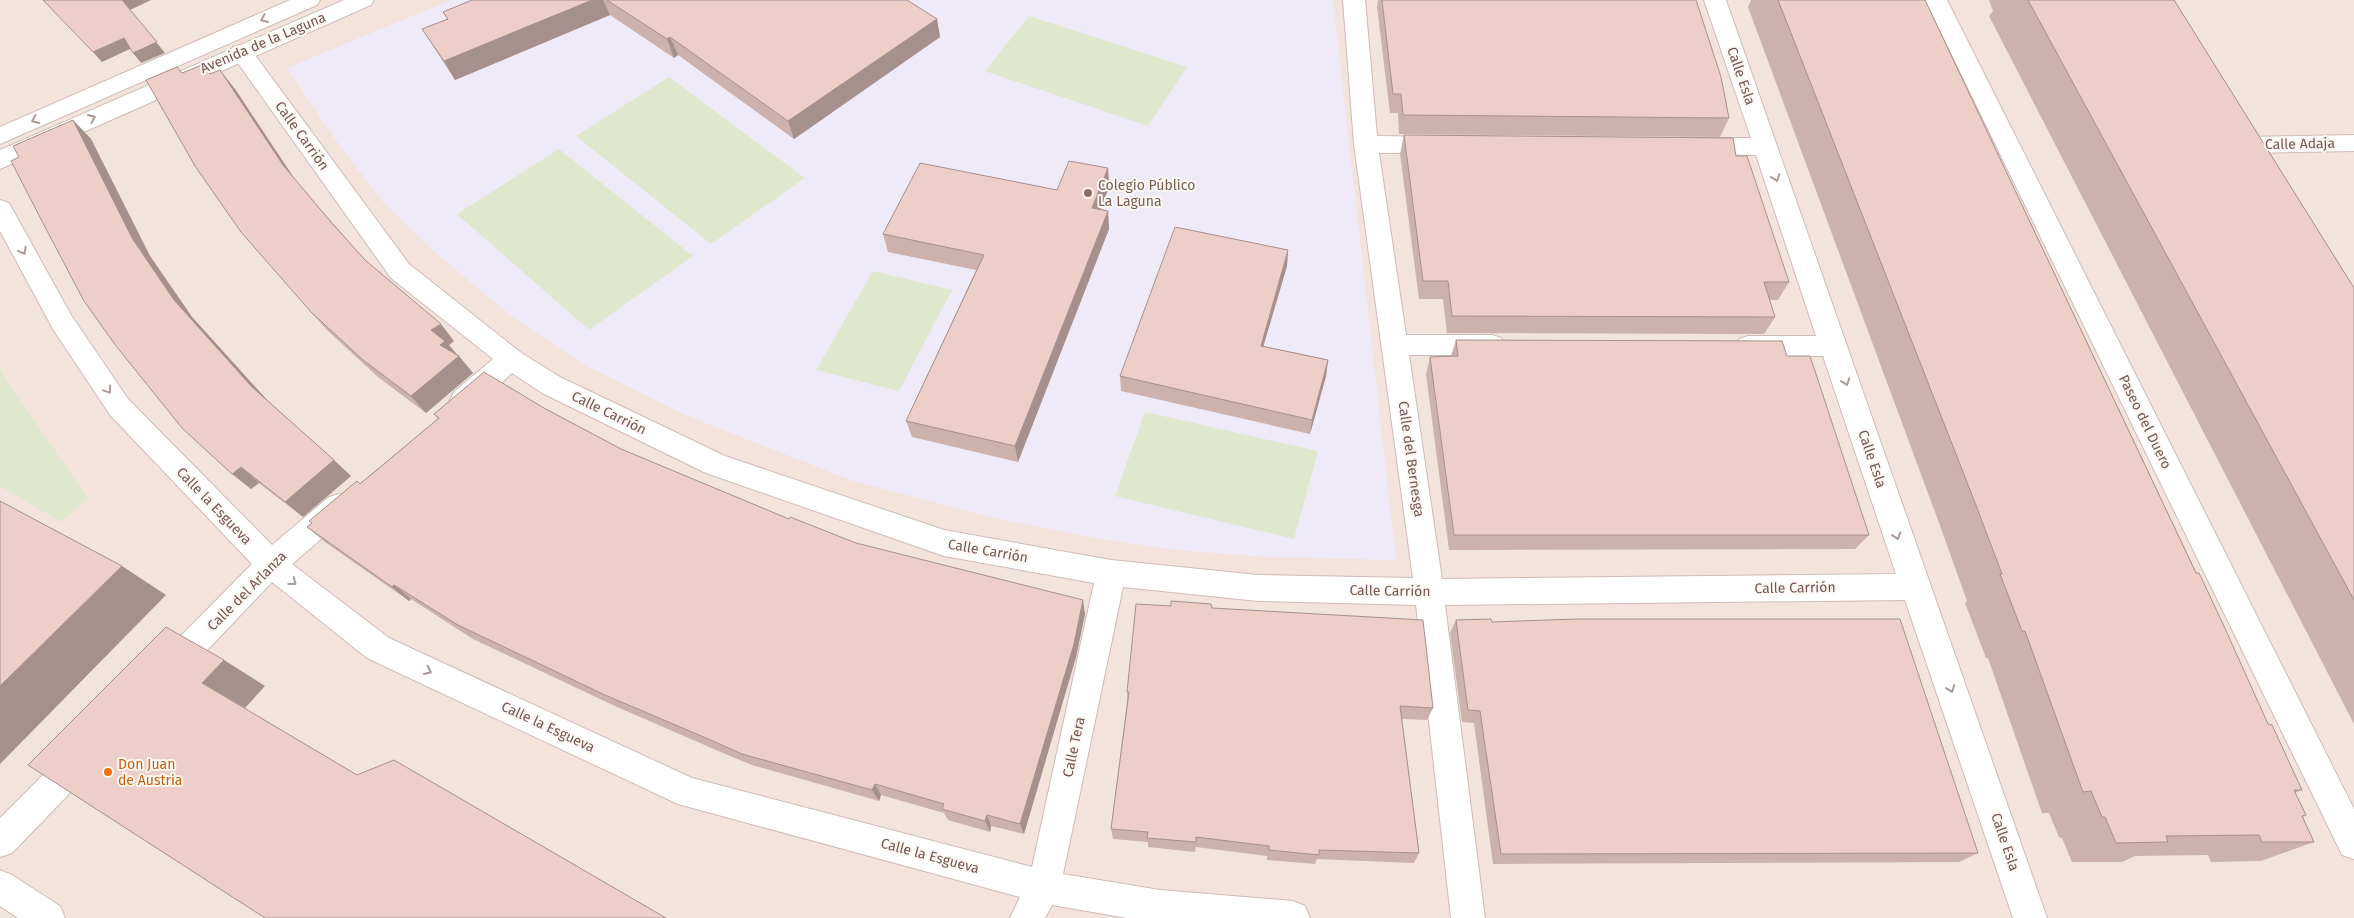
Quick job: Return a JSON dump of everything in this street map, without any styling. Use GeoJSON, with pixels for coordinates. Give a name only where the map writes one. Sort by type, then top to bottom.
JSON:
{"type":"FeatureCollection","features":[{"type":"Feature","properties":{"kind":"street","name":"Avenida de la Laguna"},"geometry":{"type":"LineString","coordinates":[[0,136],[308,0]]}},
{"type":"Feature","properties":{"kind":"street","name":"Avenida de la Laguna"},"geometry":{"type":"LineString","coordinates":[[0,160],[241,52],[363,0]]}},
{"type":"Feature","properties":{"kind":"street","name":"Calle del Bernesga"},"geometry":{"type":"LineString","coordinates":[[1354,0],[1366,144],[1396,345],[1429,592],[1468,918]]}},
{"type":"Feature","properties":{"kind":"street","name":"Calle Esla"},"geometry":{"type":"LineString","coordinates":[[1715,0],[2030,918]]}},
{"type":"Feature","properties":{"kind":"street","name":"Paseo del Duero"},"geometry":{"type":"LineString","coordinates":[[1936,0],[2354,843]]}},
{"type":"Feature","properties":{"kind":"street","name":"Calle Carrión"},"geometry":{"type":"LineString","coordinates":[[241,52],[400,271],[511,359],[551,385],[716,465],[944,543],[1111,573],[1258,588],[1429,592],[1915,587]]}},
{"type":"Feature","properties":{"kind":"street","name":"Calle Adaja"},"geometry":{"type":"LineString","coordinates":[[2262,169],[2241,137],[2354,143]]}},
{"type":"Feature","properties":{"kind":"street"},"geometry":{"type":"LineString","coordinates":[[1366,144],[1456,145]]}},
{"type":"Feature","properties":{"kind":"street"},"geometry":{"type":"LineString","coordinates":[[1676,146],[1765,147]]}},
{"type":"Feature","properties":{"kind":"street","name":"Calle la Esgueva"},"geometry":{"type":"LineString","coordinates":[[0,209],[62,322],[119,407],[271,564],[378,648],[689,793],[1044,887],[1160,907],[1293,918]]}},
{"type":"Feature","properties":{"kind":"street"},"geometry":{"type":"LineString","coordinates":[[1396,345],[1515,345]]}},
{"type":"Feature","properties":{"kind":"street"},"geometry":{"type":"LineString","coordinates":[[1724,346],[1834,346]]}},
{"type":"Feature","properties":{"kind":"street"},"geometry":{"type":"LineString","coordinates":[[444,417],[511,359]]}},
{"type":"Feature","properties":{"kind":"street","name":"Calle del Arlanza"},"geometry":{"type":"LineString","coordinates":[[146,692],[271,564],[361,487]]}},
{"type":"Feature","properties":{"kind":"street","name":"Calle Tera"},"geometry":{"type":"LineString","coordinates":[[1027,918],[1044,887],[1111,573]]}},
{"type":"Feature","properties":{"kind":"street"},"geometry":{"type":"LineString","coordinates":[[0,842],[104,735]]}},
{"type":"Feature","properties":{"kind":"street"},"geometry":{"type":"LineString","coordinates":[[0,887],[48,918]]}},
{"type":"Feature","properties":{"kind":"shaded area"},"geometry":{"type":"Polygon","coordinates":[[[0,0],[2354,0],[2354,918],[0,918],[0,0]]]}},
{"type":"Feature","properties":{"kind":"shaded area","name":"Colegio Público La Laguna"},"geometry":{"type":"Polygon","coordinates":[[[451,0],[1333,0],[1396,560],[1267,557],[1176,550],[1101,539],[994,518],[853,481],[683,414],[587,366],[510,315],[430,248],[382,201],[335,139],[287,68],[451,0]]]}},
{"type":"Feature","properties":{"kind":"green space"},"geometry":{"type":"Polygon","coordinates":[[[1029,16],[1187,67],[1148,126],[985,71],[1029,16]]]}},
{"type":"Feature","properties":{"kind":"green space"},"geometry":{"type":"Polygon","coordinates":[[[669,77],[805,178],[711,244],[576,136],[669,77]]]}},
{"type":"Feature","properties":{"kind":"green space"},"geometry":{"type":"Polygon","coordinates":[[[559,149],[693,256],[589,330],[457,214],[559,149]]]}},
{"type":"Feature","properties":{"kind":"green space"},"geometry":{"type":"Polygon","coordinates":[[[873,271],[952,290],[899,391],[816,370],[873,271]]]}},
{"type":"Feature","properties":{"kind":"green space"},"geometry":{"type":"Polygon","coordinates":[[[0,368],[6,380],[88,498],[61,522],[0,486],[0,368]]]}},
{"type":"Feature","properties":{"kind":"green space"},"geometry":{"type":"Polygon","coordinates":[[[1145,412],[1318,451],[1294,539],[1115,496],[1145,412]]]}},
{"type":"Feature","properties":{"kind":"building"},"geometry":{"type":"Polygon","coordinates":[[[43,0],[122,0],[157,42],[133,53],[124,38],[93,52],[43,0]]]}},
{"type":"Feature","properties":{"kind":"building"},"geometry":{"type":"Polygon","coordinates":[[[472,0],[592,0],[444,61],[422,29],[448,19],[443,12],[472,0]]]}},
{"type":"Feature","properties":{"kind":"building"},"geometry":{"type":"Polygon","coordinates":[[[607,0],[907,0],[937,19],[788,121],[670,37],[667,39],[607,0]]]}},
{"type":"Feature","properties":{"kind":"building"},"geometry":{"type":"Polygon","coordinates":[[[1382,0],[1696,0],[1721,77],[1729,118],[1403,115],[1401,94],[1393,94],[1382,0]]]}},
{"type":"Feature","properties":{"kind":"building"},"geometry":{"type":"Polygon","coordinates":[[[1778,0],[1925,0],[2196,573],[2199,573],[2268,724],[2272,725],[2302,790],[2294,790],[2306,815],[2302,816],[2314,842],[2262,842],[2259,835],[2166,836],[2168,842],[2116,843],[2091,791],[2083,792],[2025,631],[2022,631],[1974,500],[1778,0]]]}},
{"type":"Feature","properties":{"kind":"building"},"geometry":{"type":"Polygon","coordinates":[[[2028,0],[2174,0],[2354,288],[2354,600],[2028,0]]]}},
{"type":"Feature","properties":{"kind":"building"},"geometry":{"type":"Polygon","coordinates":[[[204,64],[210,74],[220,70],[283,165],[365,260],[441,324],[431,330],[445,341],[440,345],[459,356],[411,396],[363,360],[311,312],[241,232],[195,166],[146,80],[177,67],[182,73],[204,64]]]}},
{"type":"Feature","properties":{"kind":"building"},"geometry":{"type":"Polygon","coordinates":[[[73,120],[132,238],[174,300],[251,386],[334,460],[285,502],[241,467],[232,474],[182,428],[116,346],[84,301],[11,161],[19,157],[13,146],[73,120]]]}},
{"type":"Feature","properties":{"kind":"building"},"geometry":{"type":"Polygon","coordinates":[[[1404,135],[1733,138],[1736,156],[1747,156],[1789,282],[1764,282],[1775,317],[1452,316],[1448,281],[1423,281],[1404,135]]]}},
{"type":"Feature","properties":{"kind":"building"},"geometry":{"type":"Polygon","coordinates":[[[1069,161],[1108,168],[1092,208],[1108,211],[1015,446],[906,421],[984,255],[883,234],[920,163],[1057,190],[1069,161]]]}},
{"type":"Feature","properties":{"kind":"building"},"geometry":{"type":"Polygon","coordinates":[[[1175,227],[1288,250],[1261,346],[1328,360],[1312,420],[1120,376],[1175,227]]]}},
{"type":"Feature","properties":{"kind":"building"},"geometry":{"type":"Polygon","coordinates":[[[1456,340],[1782,341],[1787,356],[1810,356],[1869,535],[1454,535],[1430,357],[1458,356],[1456,340]]]}},
{"type":"Feature","properties":{"kind":"building"},"geometry":{"type":"Polygon","coordinates":[[[484,372],[544,408],[621,449],[789,519],[790,517],[856,543],[1083,600],[1074,644],[1020,824],[987,815],[985,821],[942,809],[944,804],[875,784],[872,790],[742,754],[605,695],[458,625],[394,585],[392,587],[307,527],[312,523],[309,521],[357,481],[360,484],[439,418],[434,414],[484,372]]]}},
{"type":"Feature","properties":{"kind":"building"},"geometry":{"type":"Polygon","coordinates":[[[0,501],[122,566],[0,686],[0,501]]]}},
{"type":"Feature","properties":{"kind":"building"},"geometry":{"type":"Polygon","coordinates":[[[1171,601],[1211,604],[1212,608],[1423,620],[1433,708],[1400,706],[1419,853],[1319,850],[1319,855],[1269,850],[1269,846],[1196,837],[1196,842],[1147,838],[1148,832],[1111,829],[1129,692],[1127,692],[1136,604],[1171,606],[1171,601]]]}},
{"type":"Feature","properties":{"kind":"building"},"geometry":{"type":"Polygon","coordinates":[[[1491,619],[1492,622],[1576,619],[1900,619],[1978,853],[1501,854],[1480,711],[1468,710],[1456,620],[1491,619]]]}},
{"type":"Feature","properties":{"kind":"building"},"geometry":{"type":"Polygon","coordinates":[[[166,627],[224,660],[202,683],[357,775],[394,760],[666,918],[265,918],[28,765],[166,627]]]}},
{"type":"Feature","properties":{"kind":"place","name":"Colegio Público La Laguna"},"geometry":{"type":"Point","coordinates":[1088,193]}},
{"type":"Feature","properties":{"kind":"place","name":"Don Juan de Austria"},"geometry":{"type":"Point","coordinates":[108,772]}}]}
